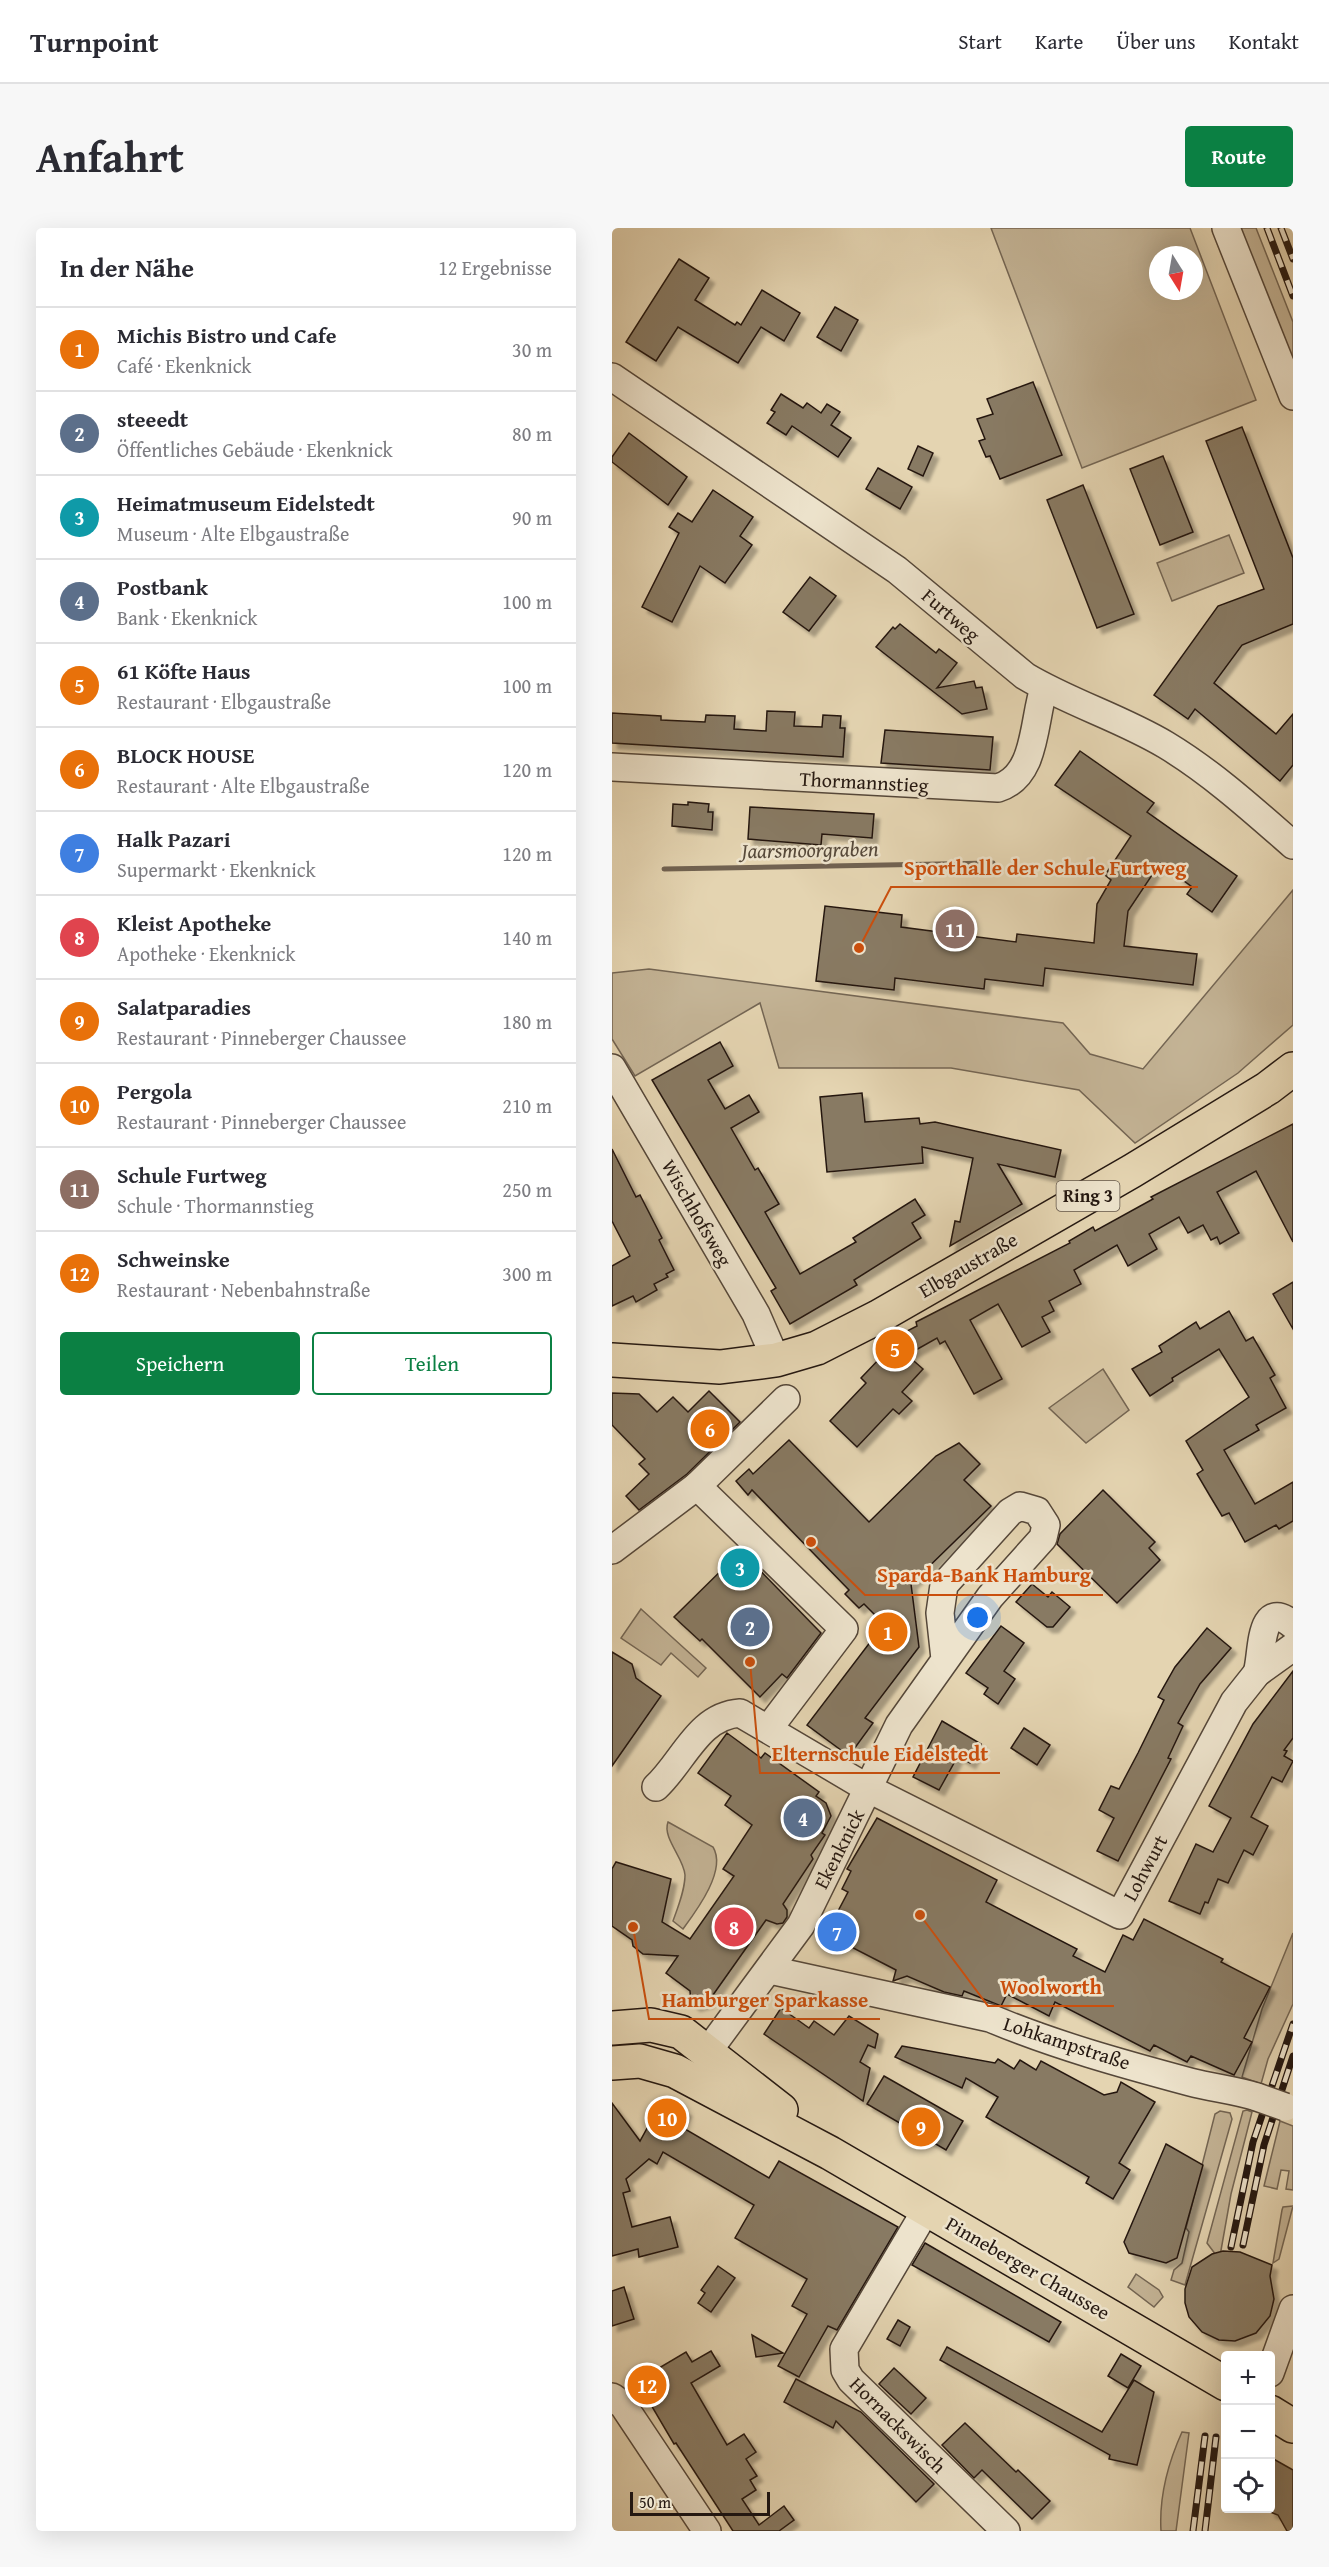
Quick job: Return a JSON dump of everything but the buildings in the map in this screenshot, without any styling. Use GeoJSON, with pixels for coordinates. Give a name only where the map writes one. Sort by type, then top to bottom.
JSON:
{"type":"FeatureCollection","features":[{"type":"Feature","properties":{"kind":"main road","name":"Elbgaustraße"},"geometry":{"type":"LineString","coordinates":[[612,1360],[720,1367],[776,1360],[816,1348],[869,1322],[1160,1154],[1268,1088],[1293,1069]]}},
{"type":"Feature","properties":{"kind":"main road","name":"Pinneberger Chaussee"},"geometry":{"type":"LineString","coordinates":[[612,2028],[641,2024],[674,2029],[708,2051],[830,2153]]}},
{"type":"Feature","properties":{"kind":"main road"},"geometry":{"type":"LineString","coordinates":[[612,2052],[632,2047],[655,2048],[686,2056],[708,2051]]}},
{"type":"Feature","properties":{"kind":"main road","name":"Pinneberger Chaussee"},"geometry":{"type":"LineString","coordinates":[[612,2063],[640,2061],[654,2063],[675,2071],[830,2153],[1221,2381]]}},
{"type":"Feature","properties":{"kind":"main road"},"geometry":{"type":"LineString","coordinates":[[1275,2415],[1293,2426]]}},
{"type":"Feature","properties":{"kind":"street"},"geometry":{"type":"LineString","coordinates":[[1226,228],[1293,396]]}},
{"type":"Feature","properties":{"kind":"street","name":"Furtweg"},"geometry":{"type":"LineString","coordinates":[[612,377],[897,570],[998,655],[1044,688],[1165,744],[1186,758],[1293,845]]}},
{"type":"Feature","properties":{"kind":"street","name":"Thormannstieg"},"geometry":{"type":"LineString","coordinates":[[612,767],[998,789],[1014,782],[1024,769],[1044,688]]}},
{"type":"Feature","properties":{"kind":"street","name":"Wischhofsweg"},"geometry":{"type":"LineString","coordinates":[[616,1084],[756,1314],[776,1360]]}},
{"type":"Feature","properties":{"kind":"street"},"geometry":{"type":"LineString","coordinates":[[612,1550],[697,1486],[786,1399]]}},
{"type":"Feature","properties":{"kind":"street"},"geometry":{"type":"LineString","coordinates":[[697,1486],[844,1629],[769,1728]]}},
{"type":"Feature","properties":{"kind":"street","name":"Ekenknick"},"geometry":{"type":"LineString","coordinates":[[770,1970],[801,1926],[899,1725],[990,1597],[1043,1539],[1046,1525],[1037,1511],[1020,1506],[1010,1512],[944,1585],[940,1613],[945,1659]]}},
{"type":"Feature","properties":{"kind":"street","name":"Lohwurt"},"geometry":{"type":"LineString","coordinates":[[1257,1673],[1262,1661],[1263,1628],[1272,1619],[1278,1618],[1287,1620],[1293,1625]]}},
{"type":"Feature","properties":{"kind":"street","name":"Lohwurt"},"geometry":{"type":"LineString","coordinates":[[869,1789],[1120,1915],[1234,1702],[1257,1673],[1293,1647]]}},
{"type":"Feature","properties":{"kind":"street","name":"Ekenknick"},"geometry":{"type":"LineString","coordinates":[[656,1787],[668,1776],[711,1721],[724,1714],[740,1713],[869,1789]]}},
{"type":"Feature","properties":{"kind":"street"},"geometry":{"type":"LineString","coordinates":[[718,2094],[710,2076],[708,2051],[770,1970]]}},
{"type":"Feature","properties":{"kind":"street","name":"Lohkampstraße"},"geometry":{"type":"LineString","coordinates":[[770,1970],[990,2018],[1019,2031],[1165,2075],[1257,2097],[1289,2109]]}},
{"type":"Feature","properties":{"kind":"street","name":"Hornackswisch"},"geometry":{"type":"LineString","coordinates":[[926,2210],[844,2349],[845,2370],[851,2380],[1006,2531]]}},
{"type":"Feature","properties":{"kind":"street"},"geometry":{"type":"LineString","coordinates":[[1275,2359],[1293,2309]]}},
{"type":"Feature","properties":{"kind":"street"},"geometry":{"type":"LineString","coordinates":[[612,2397],[623,2405],[622,2418],[707,2531]]}},
{"type":"Feature","properties":{"kind":"shaded area"},"geometry":{"type":"Polygon","coordinates":[[[991,228],[1190,228],[1197,246],[1149,246],[1149,300],[1203,300],[1203,262],[1256,400],[1082,468],[991,228]]]}},
{"type":"Feature","properties":{"kind":"shaded area"},"geometry":{"type":"Polygon","coordinates":[[[1233,228],[1256,228],[1293,322],[1293,374],[1233,228]]]}},
{"type":"Feature","properties":{"kind":"shaded area"},"geometry":{"type":"Polygon","coordinates":[[[1229,535],[1244,573],[1172,601],[1157,563],[1229,535]]]}},
{"type":"Feature","properties":{"kind":"shaded area"},"geometry":{"type":"Polygon","coordinates":[[[1293,890],[1293,1025],[1238,1073],[1135,1143],[1079,1090],[951,1068],[779,1068],[760,1003],[635,1076],[612,1039],[612,973],[649,969],[1063,1023],[1090,1054],[1143,1069],[1293,890]]]}},
{"type":"Feature","properties":{"kind":"shaded area"},"geometry":{"type":"Polygon","coordinates":[[[1103,1369],[1129,1410],[1086,1443],[1049,1408],[1103,1369]]]}},
{"type":"Feature","properties":{"kind":"shaded area"},"geometry":{"type":"Polygon","coordinates":[[[641,1609],[706,1668],[698,1677],[671,1653],[661,1665],[621,1638],[641,1609]]]}},
{"type":"Feature","properties":{"kind":"shaded area"},"geometry":{"type":"Polygon","coordinates":[[[668,1822],[713,1847],[716,1856],[713,1878],[696,1911],[683,1929],[673,1921],[683,1892],[685,1875],[684,1868],[668,1835],[668,1822]]]}},
{"type":"Feature","properties":{"kind":"shaded area"},"geometry":{"type":"Polygon","coordinates":[[[1293,1933],[1293,2004],[1268,2059],[1261,2084],[1242,2077],[1262,2009],[1293,1933]]]}},
{"type":"Feature","properties":{"kind":"shaded area"},"geometry":{"type":"Polygon","coordinates":[[[1220,2111],[1230,2113],[1232,2119],[1185,2285],[1171,2280],[1174,2270],[1182,2263],[1189,2232],[1186,2228],[1215,2114],[1220,2111]]]}},
{"type":"Feature","properties":{"kind":"shaded area"},"geometry":{"type":"Polygon","coordinates":[[[1243,2111],[1252,2112],[1231,2194],[1220,2256],[1216,2255],[1207,2243],[1243,2111]]]}},
{"type":"Feature","properties":{"kind":"shaded area"},"geometry":{"type":"Polygon","coordinates":[[[1280,2121],[1293,2126],[1293,2190],[1286,2189],[1289,2171],[1281,2170],[1277,2189],[1264,2186],[1280,2121]]]}},
{"type":"Feature","properties":{"kind":"shaded area"},"geometry":{"type":"Polygon","coordinates":[[[1293,2206],[1279,2259],[1273,2263],[1283,2207],[1293,2206]]]}},
{"type":"Feature","properties":{"kind":"shaded area"},"geometry":{"type":"Polygon","coordinates":[[[1136,2274],[1159,2290],[1163,2297],[1154,2307],[1128,2287],[1136,2274]]]}},
{"type":"Feature","properties":{"kind":"shaded area"},"geometry":{"type":"Polygon","coordinates":[[[1182,2432],[1189,2433],[1176,2531],[1161,2531],[1161,2506],[1166,2480],[1182,2432]]]}},
{"type":"Feature","properties":{"kind":"waterway","name":"Jaarsmoorgraben"},"geometry":{"type":"LineString","coordinates":[[664,869],[993,863]]}},
{"type":"Feature","properties":{"kind":"railway"},"geometry":{"type":"LineString","coordinates":[[1267,228],[1293,296]]}},
{"type":"Feature","properties":{"kind":"railway"},"geometry":{"type":"LineString","coordinates":[[1281,228],[1293,259]]}},
{"type":"Feature","properties":{"kind":"railway"},"geometry":{"type":"LineString","coordinates":[[1231,2247],[1253,2142],[1293,2024]]}},
{"type":"Feature","properties":{"kind":"railway"},"geometry":{"type":"LineString","coordinates":[[1243,2245],[1264,2145],[1293,2056]]}},
{"type":"Feature","properties":{"kind":"railway"},"geometry":{"type":"LineString","coordinates":[[1193,2531],[1205,2436]]}},
{"type":"Feature","properties":{"kind":"railway"},"geometry":{"type":"LineString","coordinates":[[1205,2531],[1216,2437]]}},
{"type":"Feature","properties":{"kind":"place","name":"Schule Furtweg"},"geometry":{"type":"Point","coordinates":[955,929]}},
{"type":"Feature","properties":{"kind":"place","name":"Sporthalle der Schule Furtweg"},"geometry":{"type":"Point","coordinates":[859,948]}},
{"type":"Feature","properties":{"kind":"place","name":"61 Köfte Haus"},"geometry":{"type":"Point","coordinates":[895,1349]}},
{"type":"Feature","properties":{"kind":"place","name":"BLOCK HOUSE"},"geometry":{"type":"Point","coordinates":[710,1429]}},
{"type":"Feature","properties":{"kind":"place","name":"Sparda-Bank Hamburg"},"geometry":{"type":"Point","coordinates":[811,1542]}},
{"type":"Feature","properties":{"kind":"place","name":"Heimatmuseum Eidelstedt"},"geometry":{"type":"Point","coordinates":[740,1568]}},
{"type":"Feature","properties":{"kind":"place","name":"steeedt"},"geometry":{"type":"Point","coordinates":[750,1627]}},
{"type":"Feature","properties":{"kind":"place","name":"Michis Bistro und Cafe"},"geometry":{"type":"Point","coordinates":[888,1632]}},
{"type":"Feature","properties":{"kind":"place","name":"Elternschule Eidelstedt"},"geometry":{"type":"Point","coordinates":[750,1662]}},
{"type":"Feature","properties":{"kind":"place","name":"Postbank"},"geometry":{"type":"Point","coordinates":[803,1818]}},
{"type":"Feature","properties":{"kind":"place","name":"Woolworth"},"geometry":{"type":"Point","coordinates":[920,1915]}},
{"type":"Feature","properties":{"kind":"place","name":"Hamburger Sparkasse"},"geometry":{"type":"Point","coordinates":[633,1927]}},
{"type":"Feature","properties":{"kind":"place","name":"Kleist Apotheke"},"geometry":{"type":"Point","coordinates":[734,1927]}},
{"type":"Feature","properties":{"kind":"place","name":"Halk Pazari"},"geometry":{"type":"Point","coordinates":[837,1932]}},
{"type":"Feature","properties":{"kind":"place","name":"Pergola"},"geometry":{"type":"Point","coordinates":[667,2118]}},
{"type":"Feature","properties":{"kind":"place","name":"Salatparadies"},"geometry":{"type":"Point","coordinates":[921,2127]}},
{"type":"Feature","properties":{"kind":"place","name":"Schweinske"},"geometry":{"type":"Point","coordinates":[647,2385]}}]}
